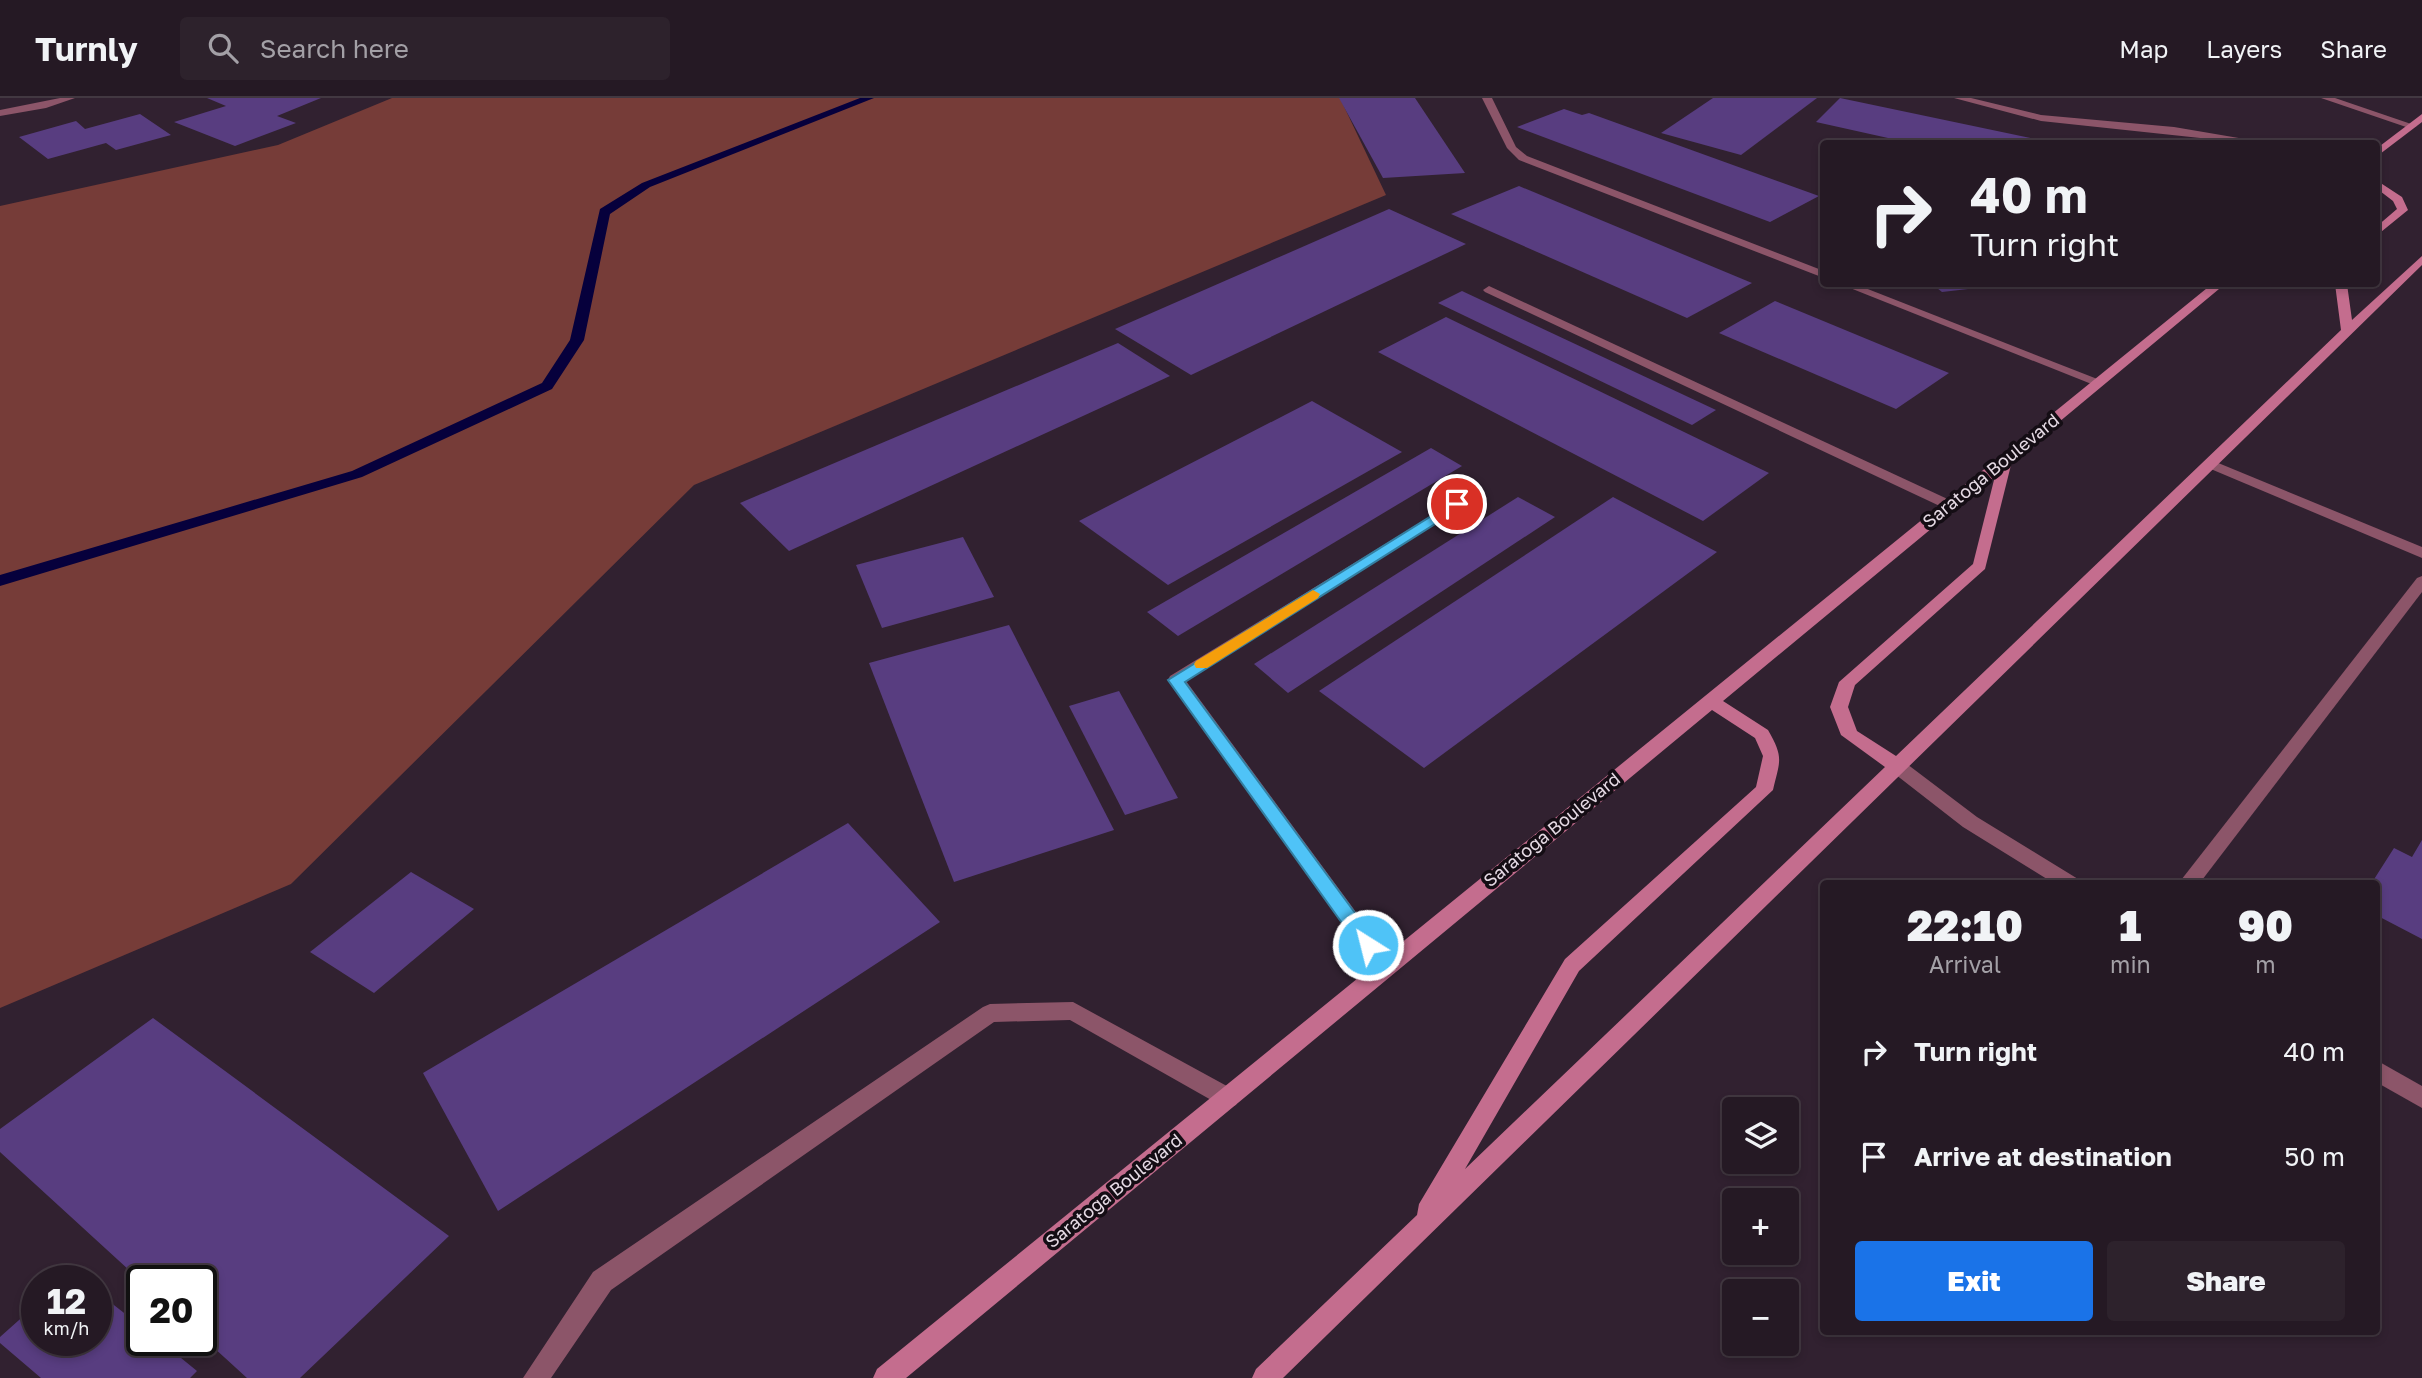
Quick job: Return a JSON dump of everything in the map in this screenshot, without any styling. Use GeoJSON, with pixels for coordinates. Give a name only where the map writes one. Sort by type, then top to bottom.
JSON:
{"type":"FeatureCollection","features":[{"type":"Feature","properties":{"kind":"main road"},"geometry":{"type":"LineString","coordinates":[[2380,151],[2422,117]]}},
{"type":"Feature","properties":{"kind":"main road"},"geometry":{"type":"LineString","coordinates":[[2380,186],[2398,199],[2403,210],[2380,230]]}},
{"type":"Feature","properties":{"kind":"main road"},"geometry":{"type":"LineString","coordinates":[[1265,1378],[2422,259]]}},
{"type":"Feature","properties":{"kind":"main road","name":"Saratoga Boulevard"},"geometry":{"type":"LineString","coordinates":[[886,1378],[2215,287]]}},
{"type":"Feature","properties":{"kind":"main road"},"geometry":{"type":"LineString","coordinates":[[2341,287],[2347,331]]}},
{"type":"Feature","properties":{"kind":"main road"},"geometry":{"type":"LineString","coordinates":[[1897,766],[1850,735],[1839,707],[1847,682],[1980,566],[2006,458]]}},
{"type":"Feature","properties":{"kind":"main road"},"geometry":{"type":"LineString","coordinates":[[1415,1234],[1572,965],[1764,790],[1772,756],[1762,734],[1711,701]]}},
{"type":"Feature","properties":{"kind":"street"},"geometry":{"type":"LineString","coordinates":[[0,113],[46,106],[70,98]]}},
{"type":"Feature","properties":{"kind":"street"},"geometry":{"type":"LineString","coordinates":[[1495,98],[1488,98],[1515,153],[1523,158],[1820,273]]}},
{"type":"Feature","properties":{"kind":"street"},"geometry":{"type":"LineString","coordinates":[[1959,98],[2041,118],[2174,130],[2238,140]]}},
{"type":"Feature","properties":{"kind":"street"},"geometry":{"type":"LineString","coordinates":[[2326,98],[2412,125]]}},
{"type":"Feature","properties":{"kind":"street"},"geometry":{"type":"LineString","coordinates":[[2222,138],[2226,140]]}},
{"type":"Feature","properties":{"kind":"street"},"geometry":{"type":"LineString","coordinates":[[1854,287],[2099,382]]}},
{"type":"Feature","properties":{"kind":"street"},"geometry":{"type":"LineString","coordinates":[[1489,290],[1949,505]]}},
{"type":"Feature","properties":{"kind":"street"},"geometry":{"type":"LineString","coordinates":[[2211,464],[2422,553]]}},
{"type":"Feature","properties":{"kind":"street"},"geometry":{"type":"LineString","coordinates":[[1385,967],[1176,680],[1457,504]]}},
{"type":"Feature","properties":{"kind":"street"},"geometry":{"type":"LineString","coordinates":[[2191,880],[2422,581]]}},
{"type":"Feature","properties":{"kind":"street"},"geometry":{"type":"LineString","coordinates":[[1897,766],[1970,822],[2064,880]]}},
{"type":"Feature","properties":{"kind":"street"},"geometry":{"type":"LineString","coordinates":[[537,1378],[602,1281],[990,1013],[1073,1011],[1228,1098]]}},
{"type":"Feature","properties":{"kind":"street"},"geometry":{"type":"LineString","coordinates":[[2380,1072],[2422,1098]]}},
{"type":"Feature","properties":{"kind":"shaded area"},"geometry":{"type":"Polygon","coordinates":[[[392,98],[1340,98],[1386,195],[694,485],[291,884],[0,1008],[0,206],[278,145],[392,98]]]}},
{"type":"Feature","properties":{"kind":"building"},"geometry":{"type":"Polygon","coordinates":[[[207,98],[321,98],[277,116],[296,123],[235,146],[174,122],[226,106],[207,98]]]}},
{"type":"Feature","properties":{"kind":"building"},"geometry":{"type":"Polygon","coordinates":[[[1339,98],[1415,98],[1465,173],[1383,178],[1339,98]]]}},
{"type":"Feature","properties":{"kind":"building"},"geometry":{"type":"Polygon","coordinates":[[[1713,98],[1817,98],[1741,155],[1661,133],[1713,98]]]}},
{"type":"Feature","properties":{"kind":"building"},"geometry":{"type":"Polygon","coordinates":[[[1840,98],[2040,140],[1897,140],[1816,122],[1840,98]]]}},
{"type":"Feature","properties":{"kind":"building"},"geometry":{"type":"Polygon","coordinates":[[[1564,109],[1582,115],[1589,113],[1819,196],[1770,222],[1517,127],[1564,109]]]}},
{"type":"Feature","properties":{"kind":"building"},"geometry":{"type":"Polygon","coordinates":[[[140,114],[171,135],[116,150],[106,143],[48,159],[19,137],[76,121],[85,129],[140,114]]]}},
{"type":"Feature","properties":{"kind":"building"},"geometry":{"type":"Polygon","coordinates":[[[1519,186],[1752,283],[1687,318],[1451,214],[1519,186]]]}},
{"type":"Feature","properties":{"kind":"building"},"geometry":{"type":"Polygon","coordinates":[[[1389,209],[1466,244],[1191,375],[1115,329],[1389,209]]]}},
{"type":"Feature","properties":{"kind":"building"},"geometry":{"type":"Polygon","coordinates":[[[1936,287],[1986,287],[1942,292],[1936,287]]]}},
{"type":"Feature","properties":{"kind":"building"},"geometry":{"type":"Polygon","coordinates":[[[1462,291],[1716,410],[1692,425],[1438,303],[1462,291]]]}},
{"type":"Feature","properties":{"kind":"building"},"geometry":{"type":"Polygon","coordinates":[[[1775,301],[1949,373],[1896,409],[1719,333],[1775,301]]]}},
{"type":"Feature","properties":{"kind":"building"},"geometry":{"type":"Polygon","coordinates":[[[1446,317],[1769,473],[1703,521],[1378,352],[1446,317]]]}},
{"type":"Feature","properties":{"kind":"building"},"geometry":{"type":"Polygon","coordinates":[[[1118,343],[1170,376],[789,551],[740,503],[1118,343]]]}},
{"type":"Feature","properties":{"kind":"building"},"geometry":{"type":"Polygon","coordinates":[[[1312,401],[1402,452],[1168,585],[1079,521],[1312,401]]]}},
{"type":"Feature","properties":{"kind":"building"},"geometry":{"type":"Polygon","coordinates":[[[1431,448],[1462,466],[1178,636],[1147,612],[1431,448]]]}},
{"type":"Feature","properties":{"kind":"building"},"geometry":{"type":"Polygon","coordinates":[[[1518,497],[1555,517],[1288,693],[1254,664],[1518,497]]]}},
{"type":"Feature","properties":{"kind":"building"},"geometry":{"type":"Polygon","coordinates":[[[1613,497],[1717,552],[1424,768],[1319,691],[1613,497]]]}},
{"type":"Feature","properties":{"kind":"building"},"geometry":{"type":"Polygon","coordinates":[[[963,537],[994,597],[882,628],[856,565],[963,537]]]}},
{"type":"Feature","properties":{"kind":"building"},"geometry":{"type":"Polygon","coordinates":[[[1009,625],[1114,830],[954,882],[869,663],[1009,625]]]}},
{"type":"Feature","properties":{"kind":"building"},"geometry":{"type":"Polygon","coordinates":[[[1119,691],[1178,798],[1125,815],[1069,706],[1119,691]]]}},
{"type":"Feature","properties":{"kind":"building"},"geometry":{"type":"Polygon","coordinates":[[[848,823],[940,922],[498,1211],[423,1073],[848,823]]]}},
{"type":"Feature","properties":{"kind":"building"},"geometry":{"type":"Polygon","coordinates":[[[2422,840],[2422,939],[2380,917],[2380,880],[2374,880],[2394,848],[2412,857],[2422,840]]]}},
{"type":"Feature","properties":{"kind":"building"},"geometry":{"type":"Polygon","coordinates":[[[411,872],[474,909],[374,993],[310,952],[411,872]]]}},
{"type":"Feature","properties":{"kind":"building"},"geometry":{"type":"Polygon","coordinates":[[[153,1018],[449,1236],[300,1378],[247,1378],[217,1351],[217,1265],[126,1265],[126,1267],[0,1152],[0,1129],[153,1018]]]}},
{"type":"Feature","properties":{"kind":"building"},"geometry":{"type":"Polygon","coordinates":[[[112,1304],[126,1314],[126,1356],[179,1356],[197,1371],[190,1378],[41,1378],[0,1343],[0,1337],[21,1318],[21,1356],[112,1356],[112,1304]]]}},
{"type":"Feature","properties":{"kind":"waterway"},"geometry":{"type":"LineString","coordinates":[[0,581],[357,474],[547,386],[577,340],[604,212],[646,185],[869,98]]}},
{"type":"Feature","properties":{"kind":"slow traffic"},"geometry":{"type":"LineString","coordinates":[[1202,664],[1313,594]]}},
{"type":"Feature","properties":{"kind":"route"},"geometry":{"type":"LineString","coordinates":[[1368,945],[1176,680],[1457,504]]}}]}
